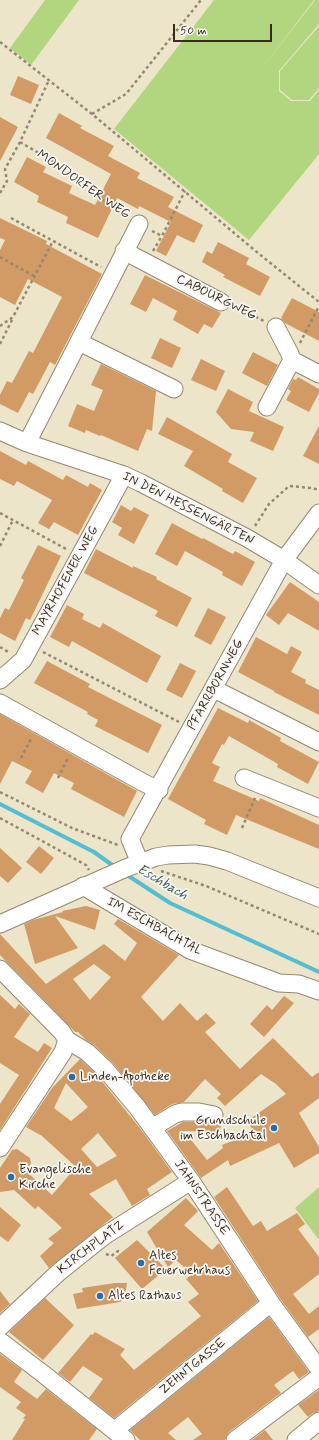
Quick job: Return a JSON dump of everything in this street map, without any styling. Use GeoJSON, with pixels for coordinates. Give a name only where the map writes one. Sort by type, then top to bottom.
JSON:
{"type":"FeatureCollection","features":[{"type":"Feature","properties":{"kind":"street","name":"MONDORFER WEG"},"geometry":{"type":"LineString","coordinates":[[27,443],[139,224]]}},
{"type":"Feature","properties":{"kind":"street","name":"CABOURGWEG"},"geometry":{"type":"LineString","coordinates":[[124,251],[221,302]]}},
{"type":"Feature","properties":{"kind":"street"},"geometry":{"type":"LineString","coordinates":[[276,327],[292,360],[319,374]]}},
{"type":"Feature","properties":{"kind":"street"},"geometry":{"type":"LineString","coordinates":[[79,342],[174,389]]}},
{"type":"Feature","properties":{"kind":"street"},"geometry":{"type":"LineString","coordinates":[[267,407],[292,360]]}},
{"type":"Feature","properties":{"kind":"street","name":"IN DEN HESSENGÄRTEN"},"geometry":{"type":"LineString","coordinates":[[0,432],[27,443],[141,482],[247,538],[284,560],[319,585]]}},
{"type":"Feature","properties":{"kind":"street","name":"MAYRHOFENER WEG"},"geometry":{"type":"LineString","coordinates":[[0,680],[23,660],[124,475]]}},
{"type":"Feature","properties":{"kind":"street","name":"PFARRBORNWEG"},"geometry":{"type":"LineString","coordinates":[[133,865],[130,840],[159,790],[284,560],[319,513]]}},
{"type":"Feature","properties":{"kind":"street"},"geometry":{"type":"LineString","coordinates":[[214,689],[319,742]]}},
{"type":"Feature","properties":{"kind":"street"},"geometry":{"type":"LineString","coordinates":[[0,703],[159,790]]}},
{"type":"Feature","properties":{"kind":"street"},"geometry":{"type":"LineString","coordinates":[[244,778],[319,808]]}},
{"type":"Feature","properties":{"kind":"street"},"geometry":{"type":"LineString","coordinates":[[0,924],[133,865],[156,857],[168,855],[195,854],[227,861],[319,898]]}},
{"type":"Feature","properties":{"kind":"street","name":"IM ESCHBACHTAL"},"geometry":{"type":"LineString","coordinates":[[89,884],[190,950],[279,983],[299,984],[319,991]]}},
{"type":"Feature","properties":{"kind":"street"},"geometry":{"type":"LineString","coordinates":[[0,969],[62,1032],[67,1040],[63,1052],[0,1148]]}},
{"type":"Feature","properties":{"kind":"street","name":"JAHNSTRASSE"},"geometry":{"type":"LineString","coordinates":[[67,1040],[87,1052],[105,1070],[137,1107],[191,1181],[271,1303],[319,1369]]}},
{"type":"Feature","properties":{"kind":"street"},"geometry":{"type":"LineString","coordinates":[[152,1128],[175,1114],[182,1112],[200,1112],[214,1115]]}},
{"type":"Feature","properties":{"kind":"street","name":"KIRCHPLATZ"},"geometry":{"type":"LineString","coordinates":[[0,1326],[59,1272],[104,1236],[191,1181]]}},
{"type":"Feature","properties":{"kind":"street","name":"ZEHNTGASSE"},"geometry":{"type":"LineString","coordinates":[[120,1435],[271,1303]]}},
{"type":"Feature","properties":{"kind":"street"},"geometry":{"type":"LineString","coordinates":[[0,1341],[120,1435]]}},
{"type":"Feature","properties":{"kind":"street"},"geometry":{"type":"LineString","coordinates":[[235,1440],[319,1377]]}},
{"type":"Feature","properties":{"kind":"street"},"geometry":{"type":"LineString","coordinates":[[296,1440],[319,1421]]}},
{"type":"Feature","properties":{"kind":"path"},"geometry":{"type":"LineString","coordinates":[[92,114],[126,94],[201,0]]}},
{"type":"Feature","properties":{"kind":"path"},"geometry":{"type":"LineString","coordinates":[[0,42],[92,114],[319,302]]}},
{"type":"Feature","properties":{"kind":"path"},"geometry":{"type":"LineString","coordinates":[[0,193],[7,180],[5,169],[20,142],[50,80]]}},
{"type":"Feature","properties":{"kind":"path","name":"MONDORFER WEG"},"geometry":{"type":"LineString","coordinates":[[20,142],[56,163],[61,171],[86,185],[90,193],[139,224]]}},
{"type":"Feature","properties":{"kind":"path"},"geometry":{"type":"LineString","coordinates":[[0,167],[5,169]]}},
{"type":"Feature","properties":{"kind":"path"},"geometry":{"type":"LineString","coordinates":[[139,224],[162,236],[185,191]]}},
{"type":"Feature","properties":{"kind":"path"},"geometry":{"type":"LineString","coordinates":[[11,218],[114,274]]}},
{"type":"Feature","properties":{"kind":"path"},"geometry":{"type":"LineString","coordinates":[[0,344],[53,241]]}},
{"type":"Feature","properties":{"kind":"path"},"geometry":{"type":"LineString","coordinates":[[0,257],[34,276]]}},
{"type":"Feature","properties":{"kind":"path","name":"CABOURGWEG"},"geometry":{"type":"LineString","coordinates":[[221,302],[227,302],[276,327]]}},
{"type":"Feature","properties":{"kind":"path"},"geometry":{"type":"LineString","coordinates":[[310,325],[319,306]]}},
{"type":"Feature","properties":{"kind":"path"},"geometry":{"type":"LineString","coordinates":[[0,326],[13,317]]}},
{"type":"Feature","properties":{"kind":"path"},"geometry":{"type":"LineString","coordinates":[[247,538],[269,504],[289,486],[319,490]]}},
{"type":"Feature","properties":{"kind":"path"},"geometry":{"type":"LineString","coordinates":[[0,513],[80,556]]}},
{"type":"Feature","properties":{"kind":"path"},"geometry":{"type":"LineString","coordinates":[[0,546],[13,520]]}},
{"type":"Feature","properties":{"kind":"path"},"geometry":{"type":"LineString","coordinates":[[31,646],[192,729]]}},
{"type":"Feature","properties":{"kind":"path"},"geometry":{"type":"LineString","coordinates":[[21,758],[39,725]]}},
{"type":"Feature","properties":{"kind":"path"},"geometry":{"type":"LineString","coordinates":[[58,778],[75,745]]}},
{"type":"Feature","properties":{"kind":"path"},"geometry":{"type":"LineString","coordinates":[[242,828],[261,785]]}},
{"type":"Feature","properties":{"kind":"path"},"geometry":{"type":"LineString","coordinates":[[0,792],[72,828],[119,846]]}},
{"type":"Feature","properties":{"kind":"path"},"geometry":{"type":"LineString","coordinates":[[0,818],[86,865],[89,884]]}},
{"type":"Feature","properties":{"kind":"path"},"geometry":{"type":"LineString","coordinates":[[133,865],[153,869],[206,886],[319,934]]}},
{"type":"Feature","properties":{"kind":"green space"},"geometry":{"type":"Polygon","coordinates":[[[45,0],[79,0],[31,65],[10,48],[45,0]]]}},
{"type":"Feature","properties":{"kind":"green space"},"geometry":{"type":"Polygon","coordinates":[[[214,0],[314,0],[260,71],[315,0],[319,0],[319,24],[279,71],[279,91],[291,101],[310,101],[319,90],[319,154],[249,240],[114,129],[214,0]]]}},
{"type":"Feature","properties":{"kind":"green space"},"geometry":{"type":"Polygon","coordinates":[[[319,26],[319,88],[309,100],[292,100],[280,90],[280,71],[319,26]]]}},
{"type":"Feature","properties":{"kind":"green space"},"geometry":{"type":"Polygon","coordinates":[[[319,1187],[319,1240],[295,1208],[319,1187]]]}},
{"type":"Feature","properties":{"kind":"building"},"geometry":{"type":"Polygon","coordinates":[[[18,76],[39,85],[31,104],[10,95],[18,76]]]}},
{"type":"Feature","properties":{"kind":"building"},"geometry":{"type":"Polygon","coordinates":[[[59,113],[82,126],[80,128],[114,146],[108,156],[140,173],[137,178],[174,197],[168,207],[203,225],[194,243],[177,235],[166,256],[156,251],[171,222],[139,206],[138,209],[117,198],[98,238],[66,223],[68,217],[37,202],[39,196],[14,182],[27,157],[46,167],[43,172],[72,186],[69,193],[95,205],[111,174],[46,138],[59,113]]]}},
{"type":"Feature","properties":{"kind":"building"},"geometry":{"type":"Polygon","coordinates":[[[0,117],[18,127],[0,161],[0,117]]]}},
{"type":"Feature","properties":{"kind":"building"},"geometry":{"type":"Polygon","coordinates":[[[0,218],[47,241],[46,244],[102,274],[55,365],[50,362],[33,394],[29,392],[18,413],[0,404],[0,395],[7,381],[12,383],[29,351],[33,353],[62,297],[28,279],[15,305],[0,297],[0,250],[5,240],[0,238],[0,218]]]}},
{"type":"Feature","properties":{"kind":"building"},"geometry":{"type":"Polygon","coordinates":[[[218,242],[249,258],[246,264],[270,277],[260,296],[223,277],[225,275],[202,262],[207,251],[212,254],[218,242]]]}},
{"type":"Feature","properties":{"kind":"building"},"geometry":{"type":"Polygon","coordinates":[[[145,275],[221,313],[212,328],[204,324],[198,334],[173,320],[177,311],[153,298],[146,312],[130,304],[145,275]]]}},
{"type":"Feature","properties":{"kind":"building"},"geometry":{"type":"Polygon","coordinates":[[[292,298],[319,312],[319,341],[285,323],[281,318],[292,298]]]}},
{"type":"Feature","properties":{"kind":"building"},"geometry":{"type":"Polygon","coordinates":[[[160,338],[181,348],[172,368],[151,358],[160,338]]]}},
{"type":"Feature","properties":{"kind":"building"},"geometry":{"type":"Polygon","coordinates":[[[253,352],[278,365],[267,386],[242,373],[253,352]]]}},
{"type":"Feature","properties":{"kind":"building"},"geometry":{"type":"Polygon","coordinates":[[[201,359],[225,371],[216,391],[191,380],[201,359]]]}},
{"type":"Feature","properties":{"kind":"building"},"geometry":{"type":"Polygon","coordinates":[[[101,364],[156,391],[152,431],[147,429],[138,451],[101,435],[100,436],[86,430],[85,433],[68,426],[77,404],[94,411],[103,390],[91,385],[101,364]]]}},
{"type":"Feature","properties":{"kind":"building"},"geometry":{"type":"Polygon","coordinates":[[[298,377],[319,389],[319,393],[309,412],[286,400],[291,391],[288,389],[293,379],[296,380],[298,377]]]}},
{"type":"Feature","properties":{"kind":"building"},"geometry":{"type":"Polygon","coordinates":[[[228,389],[253,402],[249,411],[284,427],[273,451],[250,441],[254,432],[231,429],[216,412],[228,389]]]}},
{"type":"Feature","properties":{"kind":"building"},"geometry":{"type":"Polygon","coordinates":[[[167,417],[232,454],[228,462],[257,478],[243,503],[222,491],[223,489],[184,466],[193,451],[158,434],[167,417]]]}},
{"type":"Feature","properties":{"kind":"building"},"geometry":{"type":"Polygon","coordinates":[[[319,426],[319,464],[303,456],[319,426]]]}},
{"type":"Feature","properties":{"kind":"building"},"geometry":{"type":"Polygon","coordinates":[[[0,451],[26,465],[28,461],[63,480],[66,475],[88,487],[90,483],[102,490],[78,535],[54,522],[49,529],[38,523],[52,500],[17,481],[14,486],[0,479],[0,451]]]}},
{"type":"Feature","properties":{"kind":"building"},"geometry":{"type":"Polygon","coordinates":[[[121,505],[131,511],[134,507],[149,515],[134,544],[118,535],[122,528],[112,522],[121,505]]]}},
{"type":"Feature","properties":{"kind":"building"},"geometry":{"type":"Polygon","coordinates":[[[172,523],[233,554],[235,551],[255,562],[242,586],[222,575],[223,572],[185,551],[177,566],[155,554],[172,523]]]}},
{"type":"Feature","properties":{"kind":"building"},"geometry":{"type":"Polygon","coordinates":[[[38,545],[61,556],[30,620],[26,618],[15,641],[0,633],[0,618],[5,608],[9,610],[24,580],[21,578],[38,545]]]}},
{"type":"Feature","properties":{"kind":"building"},"geometry":{"type":"Polygon","coordinates":[[[96,549],[133,568],[133,566],[157,577],[156,579],[192,598],[177,627],[155,616],[158,611],[84,573],[96,549]]]}},
{"type":"Feature","properties":{"kind":"building"},"geometry":{"type":"Polygon","coordinates":[[[290,582],[319,602],[319,631],[288,613],[279,625],[266,615],[290,582]]]}},
{"type":"Feature","properties":{"kind":"building"},"geometry":{"type":"Polygon","coordinates":[[[67,605],[84,614],[82,619],[100,628],[103,623],[161,656],[147,683],[72,641],[69,647],[50,637],[67,605]]]}},
{"type":"Feature","properties":{"kind":"building"},"geometry":{"type":"Polygon","coordinates":[[[208,608],[226,617],[211,645],[194,636],[208,608]]]}},
{"type":"Feature","properties":{"kind":"building"},"geometry":{"type":"Polygon","coordinates":[[[256,637],[287,654],[291,646],[302,652],[291,672],[306,680],[305,683],[319,690],[319,715],[238,672],[256,637]]]}},
{"type":"Feature","properties":{"kind":"building"},"geometry":{"type":"Polygon","coordinates":[[[47,661],[90,684],[88,687],[162,725],[148,753],[95,726],[98,720],[87,714],[88,712],[34,683],[47,661]]]}},
{"type":"Feature","properties":{"kind":"building"},"geometry":{"type":"Polygon","coordinates":[[[180,663],[196,671],[182,698],[166,690],[180,663]]]}},
{"type":"Feature","properties":{"kind":"building"},"geometry":{"type":"Polygon","coordinates":[[[218,708],[248,723],[249,720],[281,738],[280,741],[319,762],[308,784],[277,767],[278,764],[229,736],[224,745],[222,744],[212,763],[220,767],[213,781],[259,801],[260,798],[319,825],[319,849],[236,815],[227,835],[204,824],[206,820],[168,799],[218,708]]]}},
{"type":"Feature","properties":{"kind":"building"},"geometry":{"type":"Polygon","coordinates":[[[0,714],[137,791],[124,817],[71,789],[74,783],[54,773],[43,793],[25,783],[32,771],[12,761],[0,784],[0,714]]]}},
{"type":"Feature","properties":{"kind":"building"},"geometry":{"type":"Polygon","coordinates":[[[39,846],[54,858],[41,874],[26,862],[39,846]]]}},
{"type":"Feature","properties":{"kind":"building"},"geometry":{"type":"Polygon","coordinates":[[[0,848],[22,868],[8,883],[0,876],[0,848]]]}},
{"type":"Feature","properties":{"kind":"building"},"geometry":{"type":"Polygon","coordinates":[[[86,906],[100,910],[95,930],[55,916],[78,948],[35,964],[24,924],[63,912],[62,911],[86,906]]]}},
{"type":"Feature","properties":{"kind":"building"},"geometry":{"type":"Polygon","coordinates":[[[118,919],[179,955],[141,997],[163,1021],[180,1003],[197,1021],[206,1013],[216,1023],[205,1032],[240,1069],[273,1038],[312,1077],[319,1072],[319,1098],[299,1113],[319,1147],[319,1153],[294,1168],[279,1143],[230,1166],[228,1160],[201,1178],[167,1131],[183,1122],[198,1122],[212,1125],[221,1124],[220,1132],[184,1131],[207,1160],[223,1148],[222,1145],[254,1132],[247,1121],[286,1094],[276,1084],[261,1074],[225,1106],[217,1098],[221,1094],[205,1079],[184,1102],[172,1104],[155,1115],[112,1062],[78,1032],[75,1032],[0,955],[0,934],[46,984],[104,944],[125,961],[137,943],[114,924],[118,919]],[[94,964],[73,979],[90,1000],[111,977],[94,964]]]}},
{"type":"Feature","properties":{"kind":"building"},"geometry":{"type":"Polygon","coordinates":[[[0,995],[15,1009],[19,1004],[30,1014],[14,1037],[38,1052],[44,1043],[52,1048],[0,1130],[0,1104],[19,1075],[0,1063],[0,995]]]}},
{"type":"Feature","properties":{"kind":"building"},"geometry":{"type":"Polygon","coordinates":[[[284,996],[294,1003],[264,1037],[250,1024],[267,1005],[272,1010],[284,996]]]}},
{"type":"Feature","properties":{"kind":"building"},"geometry":{"type":"Polygon","coordinates":[[[80,1059],[96,1074],[139,1127],[172,1172],[147,1189],[150,1195],[132,1206],[116,1179],[89,1194],[113,1217],[49,1268],[40,1256],[54,1243],[48,1239],[62,1228],[38,1206],[35,1209],[14,1190],[0,1192],[0,1168],[12,1150],[17,1149],[30,1158],[31,1163],[26,1171],[52,1195],[76,1167],[42,1136],[26,1127],[52,1088],[80,1059]],[[66,1083],[54,1108],[71,1121],[88,1107],[66,1083]],[[98,1133],[81,1149],[97,1167],[117,1156],[98,1133]]]}},
{"type":"Feature","properties":{"kind":"building"},"geometry":{"type":"Polygon","coordinates":[[[227,1187],[253,1226],[261,1221],[267,1231],[297,1213],[305,1224],[298,1229],[319,1257],[319,1274],[293,1294],[309,1314],[319,1306],[319,1329],[308,1337],[279,1297],[214,1197],[227,1187]]]}},
{"type":"Feature","properties":{"kind":"building"},"geometry":{"type":"Polygon","coordinates":[[[186,1198],[198,1211],[184,1225],[212,1250],[219,1243],[258,1301],[114,1418],[89,1398],[103,1379],[83,1366],[70,1382],[58,1373],[91,1334],[92,1335],[95,1332],[125,1349],[120,1355],[134,1370],[201,1316],[188,1302],[199,1294],[186,1279],[192,1274],[176,1260],[168,1267],[147,1232],[186,1198]]]}},
{"type":"Feature","properties":{"kind":"building"},"geometry":{"type":"Polygon","coordinates":[[[0,1207],[21,1225],[8,1242],[0,1236],[0,1207]]]}},
{"type":"Feature","properties":{"kind":"building","name":"Altes Feuerwehrhaus"},"geometry":{"type":"Polygon","coordinates":[[[137,1240],[166,1269],[142,1289],[115,1258],[137,1240]]]}},
{"type":"Feature","properties":{"kind":"building","name":"Altes Rathaus"},"geometry":{"type":"Polygon","coordinates":[[[115,1283],[127,1283],[125,1297],[120,1302],[77,1309],[73,1294],[83,1292],[82,1288],[115,1283]]]}},
{"type":"Feature","properties":{"kind":"building"},"geometry":{"type":"Polygon","coordinates":[[[0,1291],[10,1304],[0,1313],[0,1291]]]}},
{"type":"Feature","properties":{"kind":"building"},"geometry":{"type":"Polygon","coordinates":[[[45,1298],[74,1325],[43,1360],[9,1332],[45,1298]]]}},
{"type":"Feature","properties":{"kind":"building"},"geometry":{"type":"Polygon","coordinates":[[[269,1317],[309,1372],[299,1379],[293,1371],[274,1385],[281,1393],[229,1432],[225,1440],[193,1440],[202,1434],[188,1417],[168,1433],[176,1440],[140,1440],[130,1430],[269,1317]]]}},
{"type":"Feature","properties":{"kind":"building"},"geometry":{"type":"Polygon","coordinates":[[[0,1354],[22,1370],[14,1382],[37,1399],[46,1389],[97,1429],[89,1440],[12,1440],[26,1415],[16,1408],[21,1402],[0,1387],[0,1354]]]}},
{"type":"Feature","properties":{"kind":"building"},"geometry":{"type":"Polygon","coordinates":[[[319,1390],[319,1411],[308,1417],[298,1405],[319,1390]]]}},
{"type":"Feature","properties":{"kind":"building"},"geometry":{"type":"Polygon","coordinates":[[[265,1430],[273,1440],[252,1440],[265,1430]]]}},
{"type":"Feature","properties":{"kind":"waterway","name":"Eschbach"},"geometry":{"type":"LineString","coordinates":[[0,804],[94,852],[115,867]]}},
{"type":"Feature","properties":{"kind":"waterway","name":"Eschbach"},"geometry":{"type":"LineString","coordinates":[[124,873],[170,903],[319,972]]}},
{"type":"Feature","properties":{"kind":"place","name":"Linden-Apotheke"},"geometry":{"type":"Point","coordinates":[72,1077]}},
{"type":"Feature","properties":{"kind":"place","name":"Grundschule im Eschbachtal"},"geometry":{"type":"Point","coordinates":[274,1128]}},
{"type":"Feature","properties":{"kind":"place","name":"Evangelische Kirche"},"geometry":{"type":"Point","coordinates":[11,1177]}},
{"type":"Feature","properties":{"kind":"place","name":"Altes Feuerwehrhaus"},"geometry":{"type":"Point","coordinates":[141,1263]}},
{"type":"Feature","properties":{"kind":"place","name":"Altes Rathaus"},"geometry":{"type":"Point","coordinates":[100,1296]}}]}
